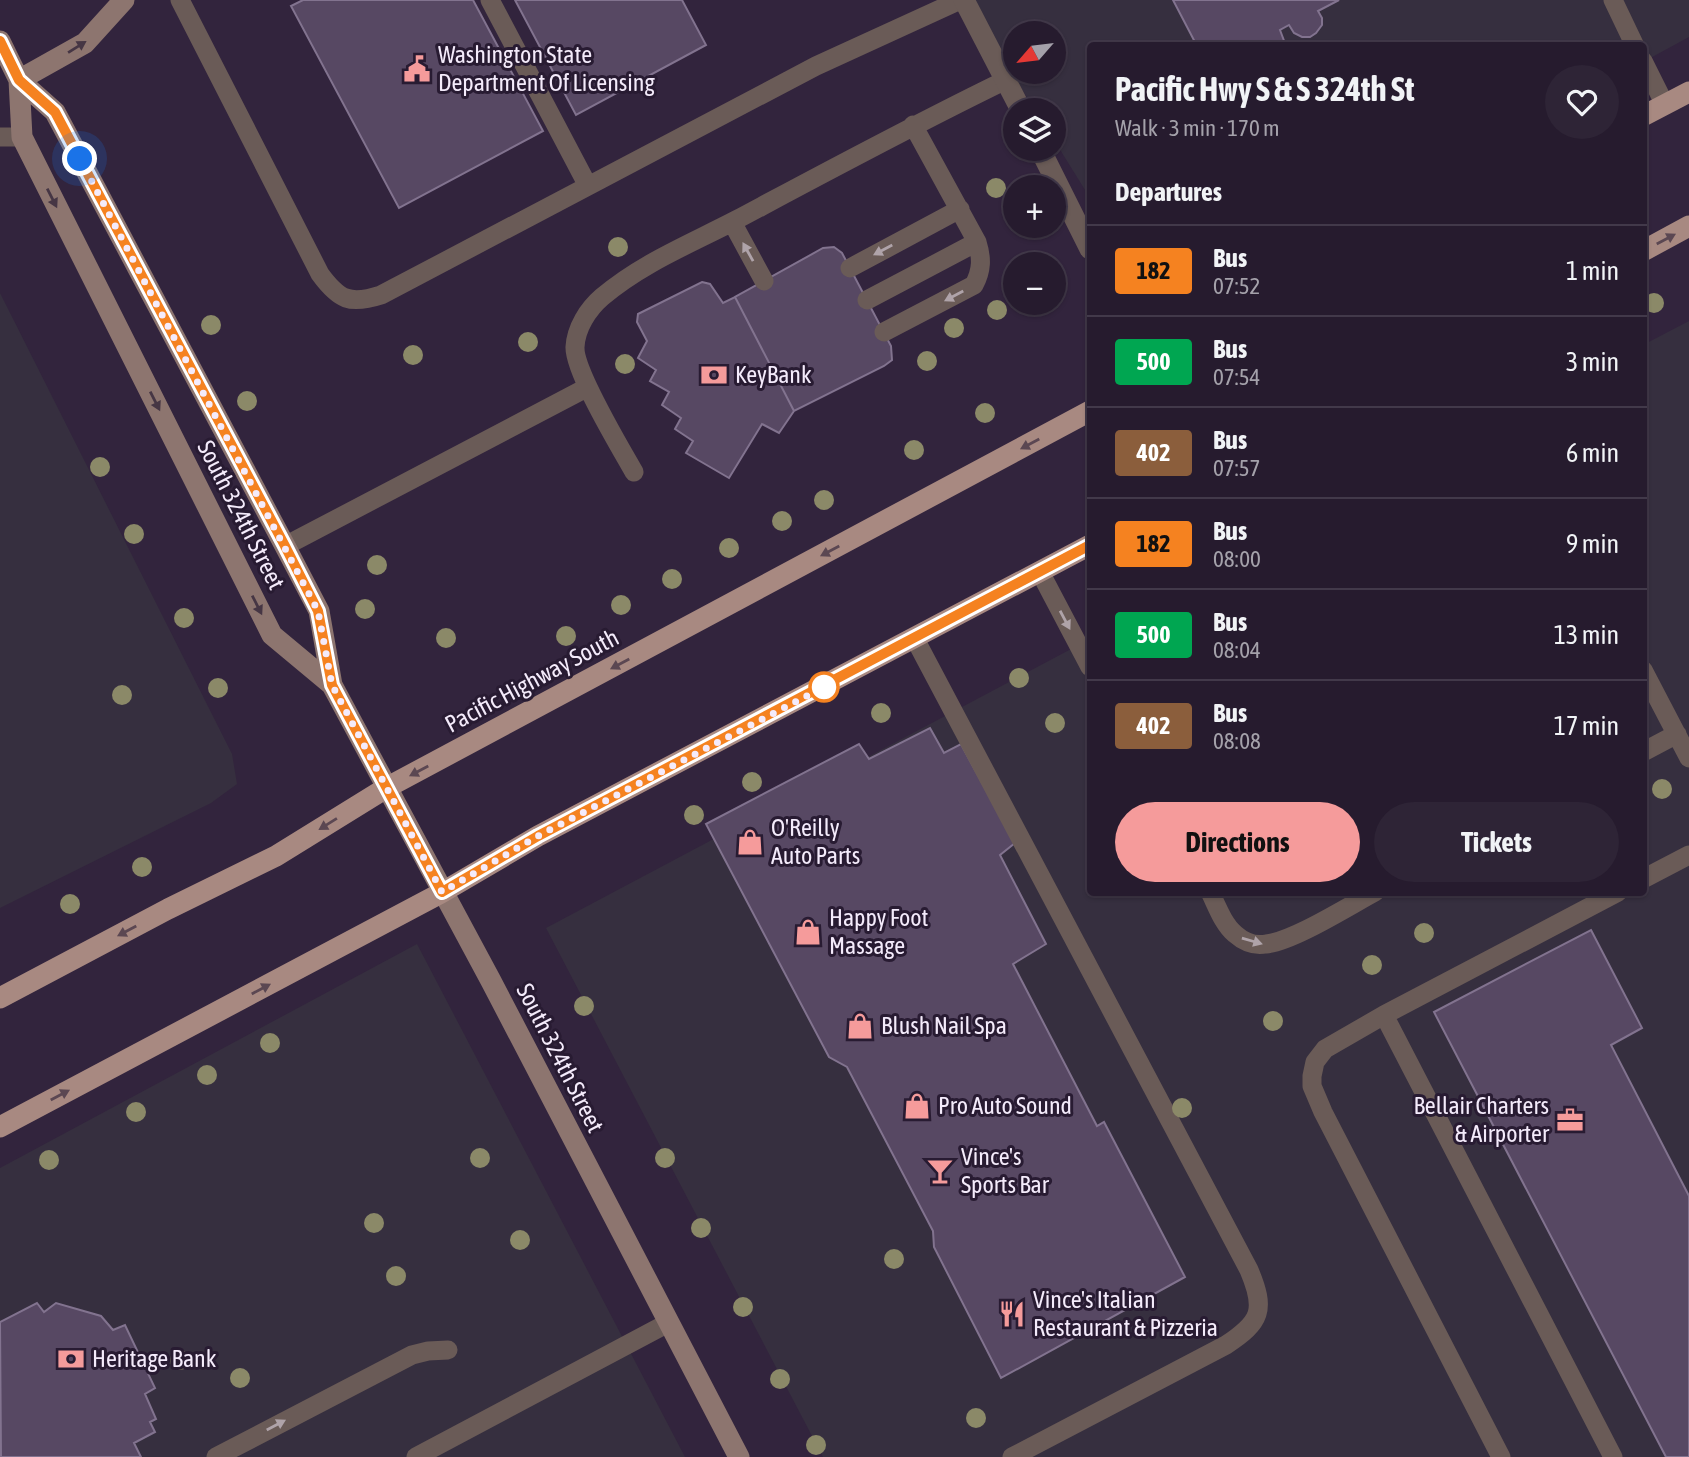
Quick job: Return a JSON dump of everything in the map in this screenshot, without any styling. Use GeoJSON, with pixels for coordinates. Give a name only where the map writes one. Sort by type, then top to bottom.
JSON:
{"type":"FeatureCollection","features":[{"type":"Feature","properties":{"kind":"main road"},"geometry":{"type":"LineString","coordinates":[[1647,114],[1689,92]]}},
{"type":"Feature","properties":{"kind":"main road"},"geometry":{"type":"LineString","coordinates":[[1647,249],[1689,226]]}},
{"type":"Feature","properties":{"kind":"main road","name":"Pacific Highway South"},"geometry":{"type":"LineString","coordinates":[[0,998],[276,856],[386,788],[1087,413]]}},
{"type":"Feature","properties":{"kind":"main road"},"geometry":{"type":"LineString","coordinates":[[0,1127],[442,892],[538,836],[1087,547]]}},
{"type":"Feature","properties":{"kind":"street"},"geometry":{"type":"LineString","coordinates":[[19,80],[85,43],[124,0]]}},
{"type":"Feature","properties":{"kind":"street"},"geometry":{"type":"LineString","coordinates":[[962,0],[1003,75]]}},
{"type":"Feature","properties":{"kind":"street","name":"South 324th Street"},"geometry":{"type":"LineString","coordinates":[[0,41],[19,80],[55,112],[285,546],[318,611],[332,685],[491,981],[739,1457]]}},
{"type":"Feature","properties":{"kind":"street","name":"South 324th Street"},"geometry":{"type":"LineString","coordinates":[[19,80],[22,137],[272,635],[332,685]]}},
{"type":"Feature","properties":{"kind":"street"},"geometry":{"type":"LineString","coordinates":[[1046,161],[1087,244]]}},
{"type":"Feature","properties":{"kind":"lane"},"geometry":{"type":"LineString","coordinates":[[180,0],[320,274],[331,290],[346,299],[365,300],[381,295],[816,66],[962,0]]}},
{"type":"Feature","properties":{"kind":"lane"},"geometry":{"type":"LineString","coordinates":[[489,0],[588,186]]}},
{"type":"Feature","properties":{"kind":"lane"},"geometry":{"type":"LineString","coordinates":[[1613,0],[1633,42]]}},
{"type":"Feature","properties":{"kind":"lane"},"geometry":{"type":"LineString","coordinates":[[1647,69],[1665,105]]}},
{"type":"Feature","properties":{"kind":"lane"},"geometry":{"type":"LineString","coordinates":[[634,472],[588,387],[576,355],[575,346],[583,319],[600,299],[656,260],[913,125],[1003,81]]}},
{"type":"Feature","properties":{"kind":"lane"},"geometry":{"type":"LineString","coordinates":[[884,332],[974,285],[980,274],[977,242],[913,125]]}},
{"type":"Feature","properties":{"kind":"lane"},"geometry":{"type":"LineString","coordinates":[[0,138],[22,137]]}},
{"type":"Feature","properties":{"kind":"lane"},"geometry":{"type":"LineString","coordinates":[[850,268],[960,209]]}},
{"type":"Feature","properties":{"kind":"lane"},"geometry":{"type":"LineString","coordinates":[[732,222],[764,281]]}},
{"type":"Feature","properties":{"kind":"lane"},"geometry":{"type":"LineString","coordinates":[[867,300],[977,242]]}},
{"type":"Feature","properties":{"kind":"lane"},"geometry":{"type":"LineString","coordinates":[[285,546],[588,387]]}},
{"type":"Feature","properties":{"kind":"lane"},"geometry":{"type":"LineString","coordinates":[[1040,572],[1087,661]]}},
{"type":"Feature","properties":{"kind":"lane"},"geometry":{"type":"LineString","coordinates":[[915,639],[1249,1270],[1259,1295],[1256,1319],[1236,1338],[1012,1457]]}},
{"type":"Feature","properties":{"kind":"lane"},"geometry":{"type":"LineString","coordinates":[[1647,678],[1689,758]]}},
{"type":"Feature","properties":{"kind":"lane"},"geometry":{"type":"LineString","coordinates":[[1647,750],[1677,734]]}},
{"type":"Feature","properties":{"kind":"lane"},"geometry":{"type":"LineString","coordinates":[[1647,877],[1689,855]]}},
{"type":"Feature","properties":{"kind":"lane"},"geometry":{"type":"LineString","coordinates":[[1212,896],[1234,934],[1251,944],[1263,945],[1304,930],[1368,896]]}},
{"type":"Feature","properties":{"kind":"lane"},"geometry":{"type":"LineString","coordinates":[[1501,1457],[1322,1112],[1312,1086],[1313,1066],[1325,1049],[1384,1015],[1610,896]]}},
{"type":"Feature","properties":{"kind":"lane"},"geometry":{"type":"LineString","coordinates":[[1384,1015],[1613,1457]]}},
{"type":"Feature","properties":{"kind":"lane"},"geometry":{"type":"LineString","coordinates":[[416,1457],[668,1323]]}},
{"type":"Feature","properties":{"kind":"lane"},"geometry":{"type":"LineString","coordinates":[[216,1457],[401,1360],[428,1351],[448,1350]]}},
{"type":"Feature","properties":{"kind":"shaded area"},"geometry":{"type":"Polygon","coordinates":[[[965,0],[1689,0],[1689,37],[1647,60],[1647,42],[1087,42],[1087,193],[1066,159],[1066,98],[1027,98],[1018,84],[1066,84],[1066,21],[1003,21],[1003,60],[965,0]]]}},
{"type":"Feature","properties":{"kind":"shaded area"},"geometry":{"type":"Polygon","coordinates":[[[0,293],[232,754],[237,784],[211,803],[0,908],[0,293]]]}},
{"type":"Feature","properties":{"kind":"shaded area"},"geometry":{"type":"Polygon","coordinates":[[[1689,321],[1689,1457],[823,1457],[546,928],[1087,641],[1087,896],[1647,896],[1647,343],[1689,321]]]}},
{"type":"Feature","properties":{"kind":"shaded area"},"geometry":{"type":"Polygon","coordinates":[[[417,944],[685,1457],[0,1457],[0,1168],[417,944]]]}},
{"type":"Feature","properties":{"kind":"building","name":"Washington State Department Of Licensing"},"geometry":{"type":"Polygon","coordinates":[[[303,0],[473,0],[543,131],[399,208],[291,6],[303,0]]]}},
{"type":"Feature","properties":{"kind":"building"},"geometry":{"type":"Polygon","coordinates":[[[515,0],[682,0],[706,45],[576,115],[515,0]]]}},
{"type":"Feature","properties":{"kind":"building"},"geometry":{"type":"Polygon","coordinates":[[[1173,0],[1339,0],[1318,11],[1322,25],[1310,37],[1294,33],[1289,25],[1280,30],[1284,42],[1195,42],[1173,0]]]}},
{"type":"Feature","properties":{"kind":"building"},"geometry":{"type":"Polygon","coordinates":[[[834,247],[842,253],[891,346],[892,360],[794,411],[735,297],[823,248],[834,247]]]}},
{"type":"Feature","properties":{"kind":"building","name":"KeyBank"},"geometry":{"type":"Polygon","coordinates":[[[702,282],[710,284],[723,303],[735,297],[794,411],[779,433],[762,424],[729,478],[686,453],[693,441],[675,429],[681,418],[662,405],[669,392],[650,381],[656,370],[638,358],[647,341],[637,322],[638,314],[702,282]]]}},
{"type":"Feature","properties":{"kind":"building"},"geometry":{"type":"Polygon","coordinates":[[[930,728],[944,753],[961,744],[1015,843],[1000,855],[1046,944],[1013,964],[1097,1126],[1104,1122],[1185,1277],[1001,1378],[934,1247],[933,1231],[847,1067],[829,1057],[706,824],[859,744],[869,759],[930,728]]]}},
{"type":"Feature","properties":{"kind":"building","name":"Bellair Charters & Airporter"},"geometry":{"type":"Polygon","coordinates":[[[1591,930],[1642,1028],[1611,1045],[1689,1196],[1689,1457],[1666,1457],[1434,1012],[1591,930]]]}},
{"type":"Feature","properties":{"kind":"building","name":"Heritage Bank"},"geometry":{"type":"Polygon","coordinates":[[[37,1303],[44,1312],[56,1303],[101,1316],[113,1330],[125,1325],[155,1388],[145,1394],[156,1419],[150,1422],[155,1432],[134,1443],[141,1457],[1,1457],[0,1322],[37,1303]]]}},
{"type":"Feature","properties":{"kind":"bus line","name":"182"},"geometry":{"type":"LineString","coordinates":[[0,41],[19,80],[55,112],[285,546],[318,611],[332,685],[442,892],[538,836],[1087,547]]}},
{"type":"Feature","properties":{"kind":"place","name":"Washington State Department Of Licensing"},"geometry":{"type":"Point","coordinates":[417,69]}},
{"type":"Feature","properties":{"kind":"place","name":"KeyBank"},"geometry":{"type":"Point","coordinates":[714,375]}},
{"type":"Feature","properties":{"kind":"place","name":"O'Reilly Auto Parts"},"geometry":{"type":"Point","coordinates":[750,842]}},
{"type":"Feature","properties":{"kind":"place","name":"Happy Foot Massage"},"geometry":{"type":"Point","coordinates":[808,932]}},
{"type":"Feature","properties":{"kind":"place","name":"Blush Nail Spa"},"geometry":{"type":"Point","coordinates":[860,1026]}},
{"type":"Feature","properties":{"kind":"place","name":"Pro Auto Sound"},"geometry":{"type":"Point","coordinates":[917,1106]}},
{"type":"Feature","properties":{"kind":"place","name":"Bellair Charters & Airporter"},"geometry":{"type":"Point","coordinates":[1570,1120]}},
{"type":"Feature","properties":{"kind":"place","name":"Vince's Sports Bar"},"geometry":{"type":"Point","coordinates":[940,1171]}},
{"type":"Feature","properties":{"kind":"place","name":"Vince's Italian Restaurant & Pizzeria"},"geometry":{"type":"Point","coordinates":[1012,1314]}},
{"type":"Feature","properties":{"kind":"place","name":"Heritage Bank"},"geometry":{"type":"Point","coordinates":[71,1359]}},
{"type":"Feature","properties":{"kind":"route"},"geometry":{"type":"LineString","coordinates":[[80,159],[318,611],[332,685],[442,892],[538,836],[824,687]]}}]}
